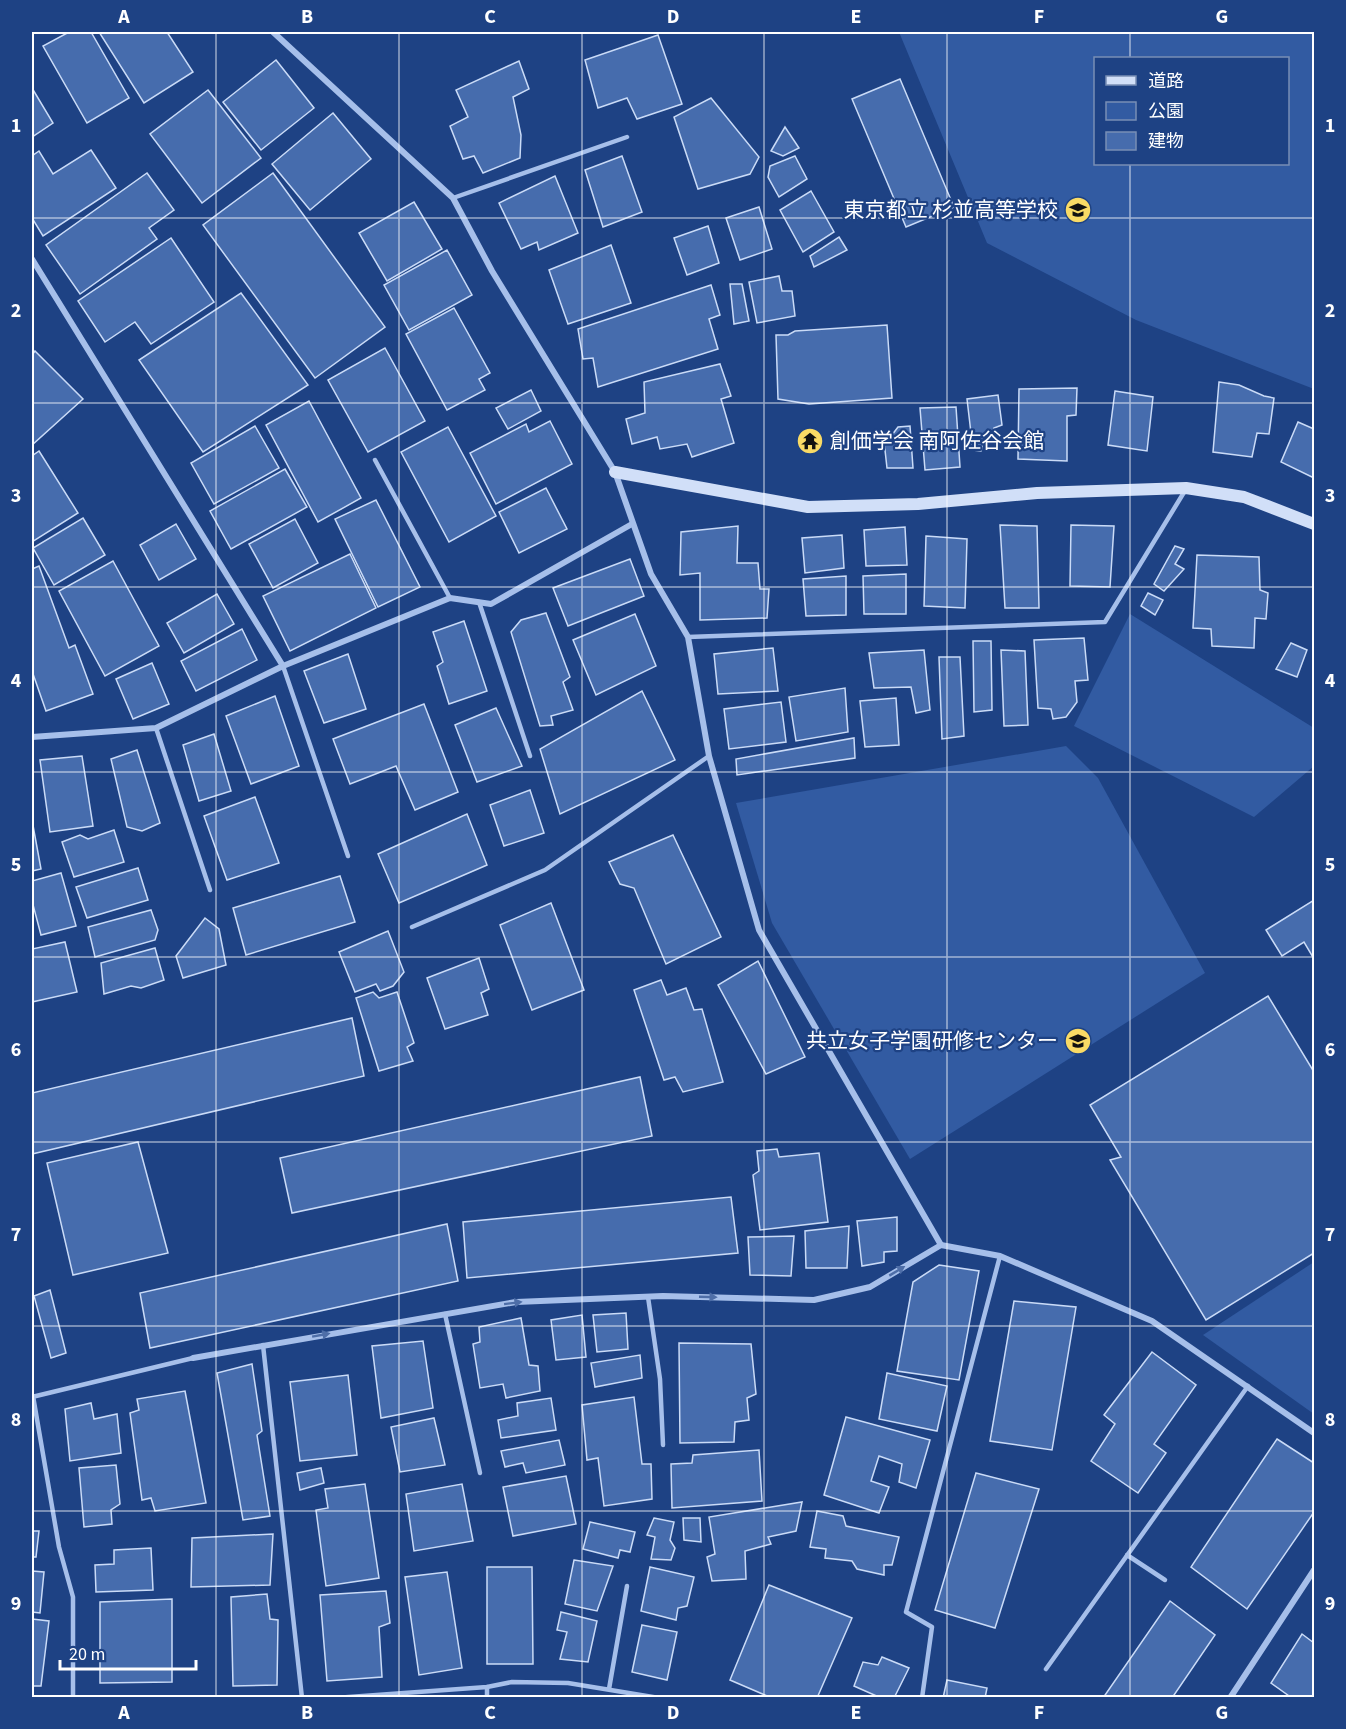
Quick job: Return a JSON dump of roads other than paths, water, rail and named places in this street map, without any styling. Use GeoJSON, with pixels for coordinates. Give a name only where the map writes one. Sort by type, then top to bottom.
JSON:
{"type":"FeatureCollection","features":[{"type":"Feature","properties":{"kind":"street"},"geometry":{"type":"LineString","coordinates":[[273,32],[453,198],[492,271],[615,472],[651,574],[688,637],[710,756],[759,930],[941,1245]]}},
{"type":"Feature","properties":{"kind":"street"},"geometry":{"type":"LineString","coordinates":[[32,259],[283,666]]}},
{"type":"Feature","properties":{"kind":"street"},"geometry":{"type":"LineString","coordinates":[[615,472],[808,507],[918,504],[1037,493],[1186,488],[1244,497],[1314,524]]}},
{"type":"Feature","properties":{"kind":"street"},"geometry":{"type":"LineString","coordinates":[[32,737],[156,728],[283,666],[450,598],[491,604],[632,524]]}},
{"type":"Feature","properties":{"kind":"street"},"geometry":{"type":"LineString","coordinates":[[193,1358],[516,1302],[648,1297],[814,1300],[870,1287],[941,1245],[1000,1256],[1152,1321],[1314,1433]]}},
{"type":"Feature","properties":{"kind":"street"},"geometry":{"type":"LineString","coordinates":[[1230,1698],[1314,1570]]}},
{"type":"Feature","properties":{"kind":"lane"},"geometry":{"type":"LineString","coordinates":[[453,198],[627,137]]}},
{"type":"Feature","properties":{"kind":"lane"},"geometry":{"type":"LineString","coordinates":[[375,460],[450,598]]}},
{"type":"Feature","properties":{"kind":"lane"},"geometry":{"type":"LineString","coordinates":[[688,637],[1105,622],[1186,488]]}},
{"type":"Feature","properties":{"kind":"lane"},"geometry":{"type":"LineString","coordinates":[[479,602],[530,756]]}},
{"type":"Feature","properties":{"kind":"lane"},"geometry":{"type":"LineString","coordinates":[[283,666],[348,856]]}},
{"type":"Feature","properties":{"kind":"lane"},"geometry":{"type":"LineString","coordinates":[[156,728],[210,890]]}},
{"type":"Feature","properties":{"kind":"lane"},"geometry":{"type":"LineString","coordinates":[[412,927],[545,870],[710,756]]}},
{"type":"Feature","properties":{"kind":"lane"},"geometry":{"type":"LineString","coordinates":[[922,1698],[932,1627],[906,1612],[1000,1256]]}},
{"type":"Feature","properties":{"kind":"lane"},"geometry":{"type":"LineString","coordinates":[[648,1297],[660,1379],[663,1445]]}},
{"type":"Feature","properties":{"kind":"lane"},"geometry":{"type":"LineString","coordinates":[[445,1314],[480,1473]]}},
{"type":"Feature","properties":{"kind":"lane"},"geometry":{"type":"LineString","coordinates":[[263,1345],[302,1698]]}},
{"type":"Feature","properties":{"kind":"lane"},"geometry":{"type":"LineString","coordinates":[[73,1698],[73,1597],[59,1547],[32,1397],[193,1358]]}},
{"type":"Feature","properties":{"kind":"lane"},"geometry":{"type":"LineString","coordinates":[[1046,1669],[1248,1386]]}},
{"type":"Feature","properties":{"kind":"lane"},"geometry":{"type":"LineString","coordinates":[[1127,1555],[1164,1580]]}},
{"type":"Feature","properties":{"kind":"lane"},"geometry":{"type":"LineString","coordinates":[[609,1689],[627,1586]]}},
{"type":"Feature","properties":{"kind":"lane"},"geometry":{"type":"LineString","coordinates":[[335,1698],[487,1687],[512,1682],[568,1683],[659,1698]]}},
{"type":"Feature","properties":{"kind":"lane"},"geometry":{"type":"LineString","coordinates":[[487,1687],[487,1698]]}},
{"type":"Feature","properties":{"kind":"place","name":"東京都立 杉並高等学校"},"geometry":{"type":"Point","coordinates":[1078,210]}},
{"type":"Feature","properties":{"kind":"place","name":"創価学会 南阿佐谷会館"},"geometry":{"type":"Point","coordinates":[810,441]}},
{"type":"Feature","properties":{"kind":"place","name":"共立女子学園研修センター"},"geometry":{"type":"Point","coordinates":[1078,1041]}}]}
